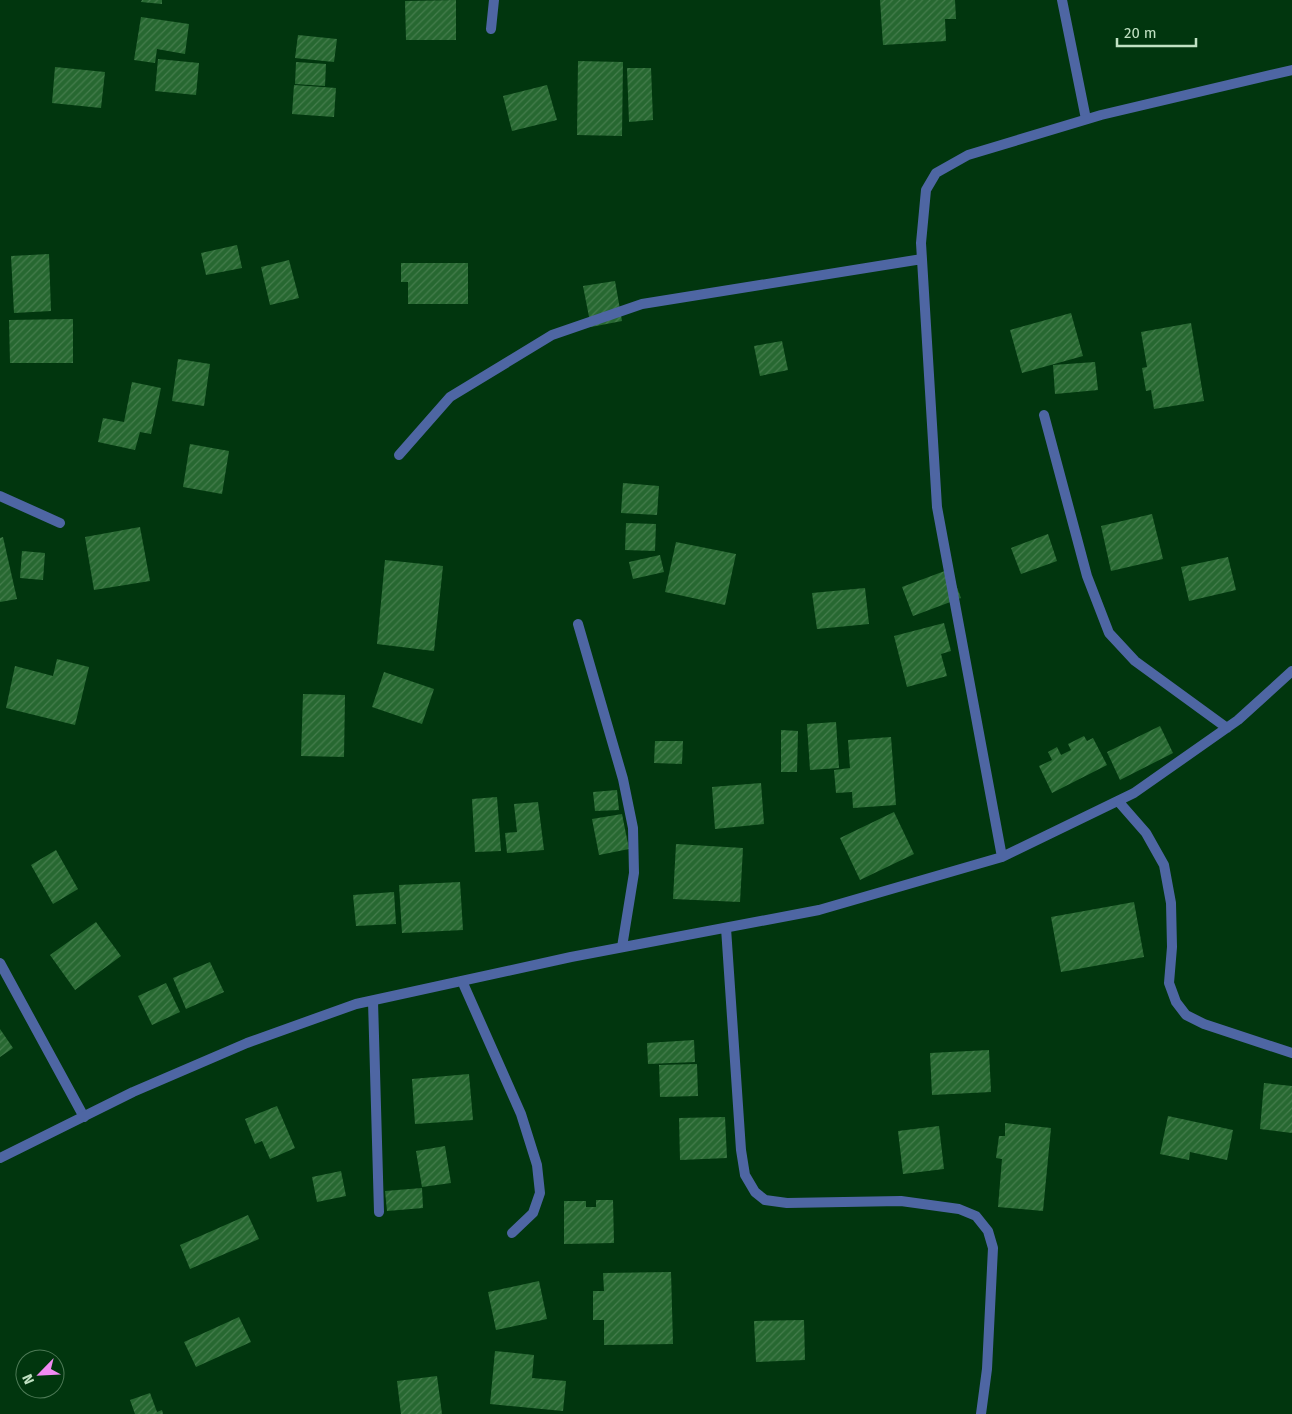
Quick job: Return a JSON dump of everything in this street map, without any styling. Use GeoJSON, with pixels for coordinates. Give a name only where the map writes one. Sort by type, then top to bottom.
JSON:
{"type":"FeatureCollection","features":[{"type":"Feature","properties":{"kind":"street"},"geometry":{"type":"LineString","coordinates":[[490,29],[494,0]]}},
{"type":"Feature","properties":{"kind":"street"},"geometry":{"type":"LineString","coordinates":[[1062,0],[1086,119]]}},
{"type":"Feature","properties":{"kind":"street"},"geometry":{"type":"LineString","coordinates":[[1002,857],[937,507],[921,243],[926,190],[936,173],[968,154],[1086,119],[1292,70]]}},
{"type":"Feature","properties":{"kind":"street"},"geometry":{"type":"LineString","coordinates":[[399,455],[450,397],[552,335],[642,304],[922,259]]}},
{"type":"Feature","properties":{"kind":"street"},"geometry":{"type":"LineString","coordinates":[[1044,415],[1087,576],[1109,633],[1135,661],[1227,728]]}},
{"type":"Feature","properties":{"kind":"street"},"geometry":{"type":"LineString","coordinates":[[0,496],[60,523]]}},
{"type":"Feature","properties":{"kind":"street"},"geometry":{"type":"LineString","coordinates":[[578,624],[623,779],[633,828],[634,873],[622,947]]}},
{"type":"Feature","properties":{"kind":"street"},"geometry":{"type":"LineString","coordinates":[[0,1158],[133,1092],[247,1043],[356,1004],[622,947],[819,910],[1002,857],[1134,793],[1238,720],[1292,672]]}},
{"type":"Feature","properties":{"kind":"street"},"geometry":{"type":"LineString","coordinates":[[1118,801],[1146,833],[1164,865],[1171,903],[1172,947],[1170,983],[1176,1002],[1186,1015],[1204,1024],[1292,1053]]}},
{"type":"Feature","properties":{"kind":"street"},"geometry":{"type":"LineString","coordinates":[[726,928],[741,1150],[745,1175],[755,1192],[765,1200],[787,1203],[901,1201],[958,1209],[976,1216],[988,1231],[993,1248],[987,1369],[981,1414]]}},
{"type":"Feature","properties":{"kind":"street"},"geometry":{"type":"LineString","coordinates":[[0,963],[84,1117]]}},
{"type":"Feature","properties":{"kind":"street"},"geometry":{"type":"LineString","coordinates":[[462,981],[521,1114],[537,1165],[540,1193],[532,1213],[512,1233]]}},
{"type":"Feature","properties":{"kind":"street"},"geometry":{"type":"LineString","coordinates":[[373,1000],[378,1212]]}},
{"type":"Feature","properties":{"kind":"building"},"geometry":{"type":"Polygon","coordinates":[[[142,0],[162,0],[162,4],[141,2],[142,0]]]}},
{"type":"Feature","properties":{"kind":"building"},"geometry":{"type":"Polygon","coordinates":[[[456,0],[456,40],[406,40],[405,1],[456,0]]]}},
{"type":"Feature","properties":{"kind":"building"},"geometry":{"type":"Polygon","coordinates":[[[880,0],[955,0],[956,19],[945,19],[946,41],[883,45],[880,0]]]}},
{"type":"Feature","properties":{"kind":"building"},"geometry":{"type":"Polygon","coordinates":[[[141,17],[189,24],[185,54],[157,49],[155,63],[134,60],[141,17]]]}},
{"type":"Feature","properties":{"kind":"building"},"geometry":{"type":"Polygon","coordinates":[[[298,35],[337,39],[334,62],[295,58],[298,35]]]}},
{"type":"Feature","properties":{"kind":"building"},"geometry":{"type":"Polygon","coordinates":[[[158,59],[199,63],[196,95],[155,91],[158,59]]]}},
{"type":"Feature","properties":{"kind":"building"},"geometry":{"type":"Polygon","coordinates":[[[578,61],[623,62],[622,136],[577,135],[578,61]]]}},
{"type":"Feature","properties":{"kind":"building"},"geometry":{"type":"Polygon","coordinates":[[[296,62],[326,64],[325,86],[295,84],[296,62]]]}},
{"type":"Feature","properties":{"kind":"building"},"geometry":{"type":"Polygon","coordinates":[[[55,67],[105,72],[101,108],[52,103],[55,67]]]}},
{"type":"Feature","properties":{"kind":"building"},"geometry":{"type":"Polygon","coordinates":[[[627,68],[651,68],[653,120],[629,122],[627,68]]]}},
{"type":"Feature","properties":{"kind":"building"},"geometry":{"type":"Polygon","coordinates":[[[294,85],[336,88],[334,117],[292,114],[294,85]]]}},
{"type":"Feature","properties":{"kind":"building"},"geometry":{"type":"Polygon","coordinates":[[[547,85],[557,120],[512,131],[503,96],[547,85]]]}},
{"type":"Feature","properties":{"kind":"building"},"geometry":{"type":"Polygon","coordinates":[[[237,245],[242,268],[206,275],[201,253],[237,245]]]}},
{"type":"Feature","properties":{"kind":"building"},"geometry":{"type":"Polygon","coordinates":[[[49,254],[51,311],[14,313],[11,256],[49,254]]]}},
{"type":"Feature","properties":{"kind":"building"},"geometry":{"type":"Polygon","coordinates":[[[289,260],[299,298],[270,305],[261,267],[289,260]]]}},
{"type":"Feature","properties":{"kind":"building"},"geometry":{"type":"Polygon","coordinates":[[[401,263],[468,263],[468,304],[408,304],[408,282],[401,282],[401,263]]]}},
{"type":"Feature","properties":{"kind":"building"},"geometry":{"type":"Polygon","coordinates":[[[615,281],[622,321],[591,327],[583,286],[615,281]]]}},
{"type":"Feature","properties":{"kind":"building"},"geometry":{"type":"Polygon","coordinates":[[[1071,313],[1083,356],[1022,373],[1010,330],[1071,313]]]}},
{"type":"Feature","properties":{"kind":"building"},"geometry":{"type":"Polygon","coordinates":[[[73,319],[73,363],[10,363],[9,320],[73,319]]]}},
{"type":"Feature","properties":{"kind":"building"},"geometry":{"type":"Polygon","coordinates":[[[1191,323],[1204,401],[1154,409],[1151,390],[1146,391],[1142,368],[1147,367],[1141,332],[1191,323]]]}},
{"type":"Feature","properties":{"kind":"building"},"geometry":{"type":"Polygon","coordinates":[[[782,341],[788,370],[760,376],[754,346],[782,341]]]}},
{"type":"Feature","properties":{"kind":"building"},"geometry":{"type":"Polygon","coordinates":[[[178,359],[210,364],[204,406],[172,401],[178,359]]]}},
{"type":"Feature","properties":{"kind":"building"},"geometry":{"type":"Polygon","coordinates":[[[1095,362],[1098,390],[1055,394],[1053,365],[1095,362]]]}},
{"type":"Feature","properties":{"kind":"building"},"geometry":{"type":"Polygon","coordinates":[[[132,382],[161,388],[151,434],[140,432],[135,450],[98,442],[103,418],[124,422],[132,382]]]}},
{"type":"Feature","properties":{"kind":"building"},"geometry":{"type":"Polygon","coordinates":[[[190,444],[229,451],[222,494],[183,487],[190,444]]]}},
{"type":"Feature","properties":{"kind":"building"},"geometry":{"type":"Polygon","coordinates":[[[623,483],[659,486],[657,515],[621,513],[623,483]]]}},
{"type":"Feature","properties":{"kind":"building"},"geometry":{"type":"Polygon","coordinates":[[[1152,514],[1163,559],[1111,571],[1101,526],[1152,514]]]}},
{"type":"Feature","properties":{"kind":"building"},"geometry":{"type":"Polygon","coordinates":[[[626,523],[656,524],[655,551],[625,550],[626,523]]]}},
{"type":"Feature","properties":{"kind":"building"},"geometry":{"type":"Polygon","coordinates":[[[140,527],[150,581],[94,590],[85,537],[140,527]]]}},
{"type":"Feature","properties":{"kind":"building"},"geometry":{"type":"Polygon","coordinates":[[[1048,534],[1057,561],[1021,574],[1011,548],[1048,534]]]}},
{"type":"Feature","properties":{"kind":"building"},"geometry":{"type":"Polygon","coordinates":[[[3,537],[17,599],[0,602],[0,538],[3,537]]]}},
{"type":"Feature","properties":{"kind":"building"},"geometry":{"type":"Polygon","coordinates":[[[676,542],[736,554],[725,605],[665,592],[676,542]]]}},
{"type":"Feature","properties":{"kind":"building"},"geometry":{"type":"Polygon","coordinates":[[[22,551],[45,553],[43,580],[20,578],[22,551]]]}},
{"type":"Feature","properties":{"kind":"building"},"geometry":{"type":"Polygon","coordinates":[[[660,555],[664,572],[633,579],[629,562],[660,555]]]}},
{"type":"Feature","properties":{"kind":"building"},"geometry":{"type":"Polygon","coordinates":[[[1228,557],[1236,590],[1189,601],[1181,567],[1228,557]]]}},
{"type":"Feature","properties":{"kind":"building"},"geometry":{"type":"Polygon","coordinates":[[[385,560],[443,566],[434,651],[377,644],[385,560]]]}},
{"type":"Feature","properties":{"kind":"building"},"geometry":{"type":"Polygon","coordinates":[[[950,569],[961,598],[913,616],[902,587],[950,569]]]}},
{"type":"Feature","properties":{"kind":"building"},"geometry":{"type":"Polygon","coordinates":[[[865,588],[869,624],[817,629],[812,593],[865,588]]]}},
{"type":"Feature","properties":{"kind":"building"},"geometry":{"type":"Polygon","coordinates":[[[944,623],[951,651],[941,654],[947,676],[907,687],[894,636],[944,623]]]}},
{"type":"Feature","properties":{"kind":"building"},"geometry":{"type":"Polygon","coordinates":[[[57,659],[89,667],[75,725],[6,708],[15,666],[53,676],[57,659]]]}},
{"type":"Feature","properties":{"kind":"building"},"geometry":{"type":"Polygon","coordinates":[[[384,672],[434,689],[422,724],[372,707],[384,672]]]}},
{"type":"Feature","properties":{"kind":"building"},"geometry":{"type":"Polygon","coordinates":[[[303,694],[345,695],[344,757],[301,756],[303,694]]]}},
{"type":"Feature","properties":{"kind":"building"},"geometry":{"type":"Polygon","coordinates":[[[836,722],[839,768],[810,770],[807,724],[836,722]]]}},
{"type":"Feature","properties":{"kind":"building"},"geometry":{"type":"Polygon","coordinates":[[[1160,726],[1173,753],[1120,780],[1107,752],[1160,726]]]}},
{"type":"Feature","properties":{"kind":"building"},"geometry":{"type":"Polygon","coordinates":[[[781,730],[798,731],[797,772],[781,772],[781,730]]]}},
{"type":"Feature","properties":{"kind":"building"},"geometry":{"type":"Polygon","coordinates":[[[1084,736],[1087,741],[1093,738],[1107,765],[1052,793],[1039,766],[1052,760],[1048,752],[1057,747],[1061,755],[1071,750],[1068,744],[1084,736]]]}},
{"type":"Feature","properties":{"kind":"building"},"geometry":{"type":"Polygon","coordinates":[[[891,737],[896,805],[853,808],[852,792],[836,793],[834,770],[850,768],[848,740],[891,737]]]}},
{"type":"Feature","properties":{"kind":"building"},"geometry":{"type":"Polygon","coordinates":[[[655,741],[683,741],[682,764],[654,763],[655,741]]]}},
{"type":"Feature","properties":{"kind":"building"},"geometry":{"type":"Polygon","coordinates":[[[761,783],[764,824],[715,829],[712,787],[761,783]]]}},
{"type":"Feature","properties":{"kind":"building"},"geometry":{"type":"Polygon","coordinates":[[[617,790],[619,810],[595,811],[593,792],[617,790]]]}},
{"type":"Feature","properties":{"kind":"building"},"geometry":{"type":"Polygon","coordinates":[[[497,797],[501,851],[475,852],[472,799],[497,797]]]}},
{"type":"Feature","properties":{"kind":"building"},"geometry":{"type":"Polygon","coordinates":[[[538,802],[544,850],[507,853],[505,833],[517,832],[514,804],[538,802]]]}},
{"type":"Feature","properties":{"kind":"building"},"geometry":{"type":"Polygon","coordinates":[[[894,812],[914,854],[860,880],[840,838],[894,812]]]}},
{"type":"Feature","properties":{"kind":"building"},"geometry":{"type":"Polygon","coordinates":[[[622,814],[629,849],[599,855],[592,819],[622,814]]]}},
{"type":"Feature","properties":{"kind":"building"},"geometry":{"type":"Polygon","coordinates":[[[676,844],[743,848],[740,902],[673,899],[676,844]]]}},
{"type":"Feature","properties":{"kind":"building"},"geometry":{"type":"Polygon","coordinates":[[[56,850],[78,889],[53,904],[31,865],[56,850]]]}},
{"type":"Feature","properties":{"kind":"building"},"geometry":{"type":"Polygon","coordinates":[[[460,882],[463,930],[402,933],[399,885],[460,882]]]}},
{"type":"Feature","properties":{"kind":"building"},"geometry":{"type":"Polygon","coordinates":[[[394,892],[396,924],[356,926],[353,895],[394,892]]]}},
{"type":"Feature","properties":{"kind":"building"},"geometry":{"type":"Polygon","coordinates":[[[1134,902],[1144,957],[1061,972],[1051,917],[1134,902]]]}},
{"type":"Feature","properties":{"kind":"building"},"geometry":{"type":"Polygon","coordinates":[[[96,922],[121,956],[75,990],[50,955],[96,922]]]}},
{"type":"Feature","properties":{"kind":"building"},"geometry":{"type":"Polygon","coordinates":[[[210,962],[224,992],[186,1009],[173,978],[210,962]]]}},
{"type":"Feature","properties":{"kind":"building"},"geometry":{"type":"Polygon","coordinates":[[[166,983],[180,1012],[152,1025],[138,996],[166,983]]]}},
{"type":"Feature","properties":{"kind":"building"},"geometry":{"type":"Polygon","coordinates":[[[0,1029],[13,1048],[0,1057],[0,1029]]]}},
{"type":"Feature","properties":{"kind":"building"},"geometry":{"type":"Polygon","coordinates":[[[694,1040],[695,1062],[648,1064],[647,1043],[694,1040]]]}},
{"type":"Feature","properties":{"kind":"building"},"geometry":{"type":"Polygon","coordinates":[[[989,1050],[991,1092],[932,1095],[930,1053],[989,1050]]]}},
{"type":"Feature","properties":{"kind":"building"},"geometry":{"type":"Polygon","coordinates":[[[697,1064],[698,1096],[660,1097],[659,1065],[697,1064]]]}},
{"type":"Feature","properties":{"kind":"building"},"geometry":{"type":"Polygon","coordinates":[[[469,1074],[473,1120],[415,1124],[412,1079],[469,1074]]]}},
{"type":"Feature","properties":{"kind":"building"},"geometry":{"type":"Polygon","coordinates":[[[1264,1083],[1292,1086],[1292,1133],[1260,1129],[1264,1083]]]}},
{"type":"Feature","properties":{"kind":"building"},"geometry":{"type":"Polygon","coordinates":[[[277,1106],[295,1148],[270,1159],[262,1141],[255,1144],[245,1119],[277,1106]]]}},
{"type":"Feature","properties":{"kind":"building"},"geometry":{"type":"Polygon","coordinates":[[[1168,1116],[1233,1130],[1227,1160],[1190,1152],[1189,1160],[1160,1154],[1168,1116]]]}},
{"type":"Feature","properties":{"kind":"building"},"geometry":{"type":"Polygon","coordinates":[[[725,1117],[727,1158],[680,1160],[679,1118],[725,1117]]]}},
{"type":"Feature","properties":{"kind":"building"},"geometry":{"type":"Polygon","coordinates":[[[1005,1123],[1051,1128],[1043,1211],[998,1207],[1002,1159],[996,1158],[999,1136],[1005,1136],[1005,1123]]]}},
{"type":"Feature","properties":{"kind":"building"},"geometry":{"type":"Polygon","coordinates":[[[939,1126],[944,1169],[903,1174],[898,1131],[939,1126]]]}},
{"type":"Feature","properties":{"kind":"building"},"geometry":{"type":"Polygon","coordinates":[[[445,1146],[451,1183],[422,1187],[416,1151],[445,1146]]]}},
{"type":"Feature","properties":{"kind":"building"},"geometry":{"type":"Polygon","coordinates":[[[341,1171],[346,1196],[317,1202],[312,1177],[341,1171]]]}},
{"type":"Feature","properties":{"kind":"building"},"geometry":{"type":"Polygon","coordinates":[[[422,1188],[423,1208],[387,1211],[385,1191],[422,1188]]]}},
{"type":"Feature","properties":{"kind":"building"},"geometry":{"type":"Polygon","coordinates":[[[596,1200],[613,1200],[614,1243],[564,1244],[564,1201],[586,1201],[586,1207],[596,1207],[596,1200]]]}},
{"type":"Feature","properties":{"kind":"building"},"geometry":{"type":"Polygon","coordinates":[[[248,1215],[259,1239],[190,1269],[180,1245],[248,1215]]]}},
{"type":"Feature","properties":{"kind":"building"},"geometry":{"type":"Polygon","coordinates":[[[671,1272],[673,1344],[604,1345],[604,1320],[593,1320],[593,1291],[604,1291],[603,1273],[671,1272]]]}},
{"type":"Feature","properties":{"kind":"building"},"geometry":{"type":"Polygon","coordinates":[[[539,1281],[547,1319],[496,1330],[488,1292],[539,1281]]]}},
{"type":"Feature","properties":{"kind":"building"},"geometry":{"type":"Polygon","coordinates":[[[239,1317],[251,1342],[196,1367],[184,1342],[239,1317]]]}},
{"type":"Feature","properties":{"kind":"building"},"geometry":{"type":"Polygon","coordinates":[[[804,1320],[805,1360],[756,1362],[754,1321],[804,1320]]]}},
{"type":"Feature","properties":{"kind":"building"},"geometry":{"type":"Polygon","coordinates":[[[495,1351],[534,1355],[532,1378],[566,1381],[563,1411],[490,1404],[495,1351]]]}},
{"type":"Feature","properties":{"kind":"building"},"geometry":{"type":"Polygon","coordinates":[[[437,1376],[442,1414],[401,1414],[397,1381],[437,1376]]]}},
{"type":"Feature","properties":{"kind":"building"},"geometry":{"type":"Polygon","coordinates":[[[150,1393],[157,1412],[162,1410],[163,1414],[135,1414],[130,1400],[150,1393]]]}}]}
